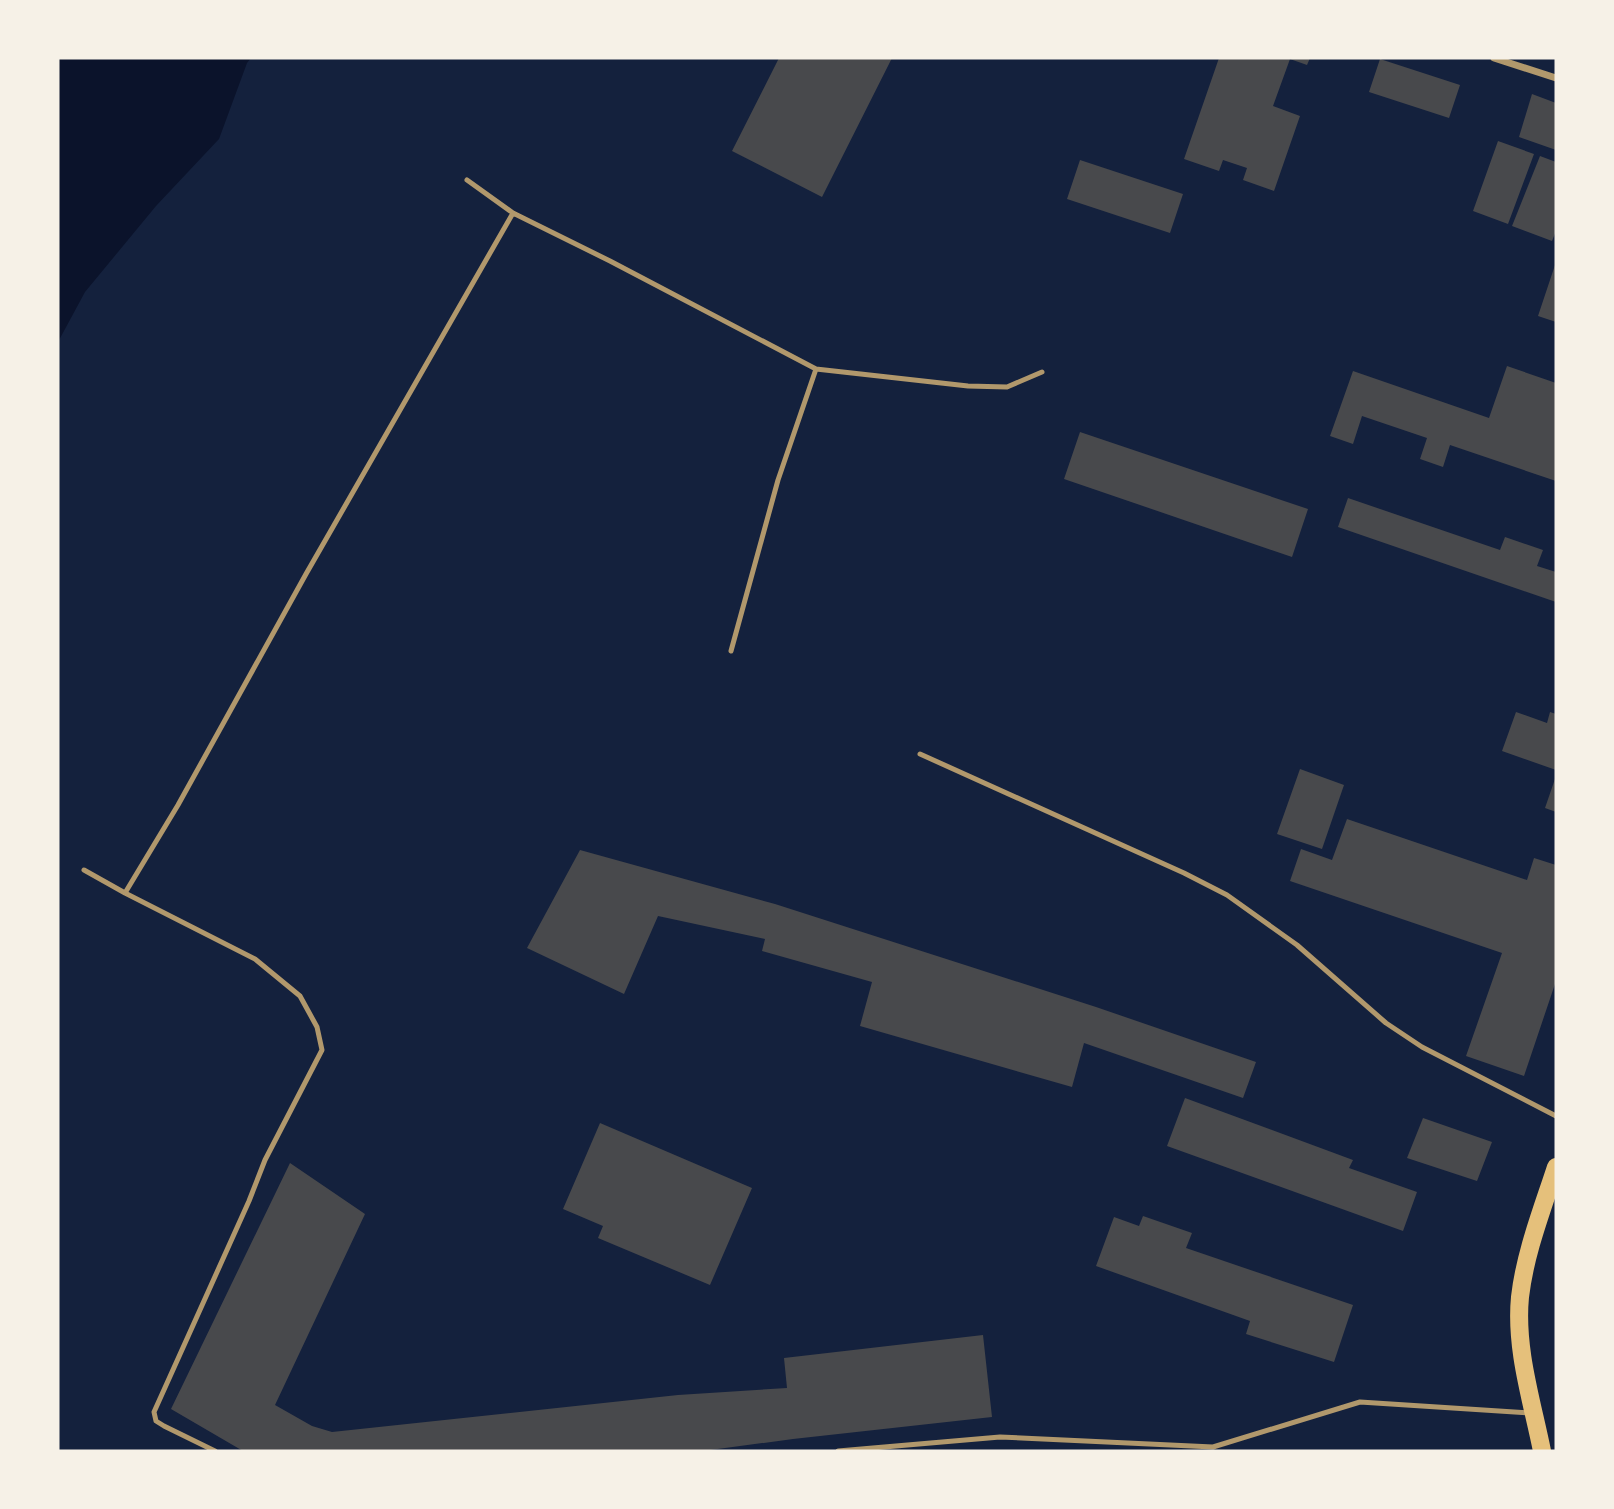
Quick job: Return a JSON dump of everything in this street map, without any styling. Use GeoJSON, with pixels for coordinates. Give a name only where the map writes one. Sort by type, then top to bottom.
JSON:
{"type":"FeatureCollection","features":[{"type":"Feature","properties":{"kind":"main road"},"geometry":{"type":"LineString","coordinates":[[1542,1451],[1526,1380],[1520,1327],[1520,1296],[1531,1245],[1556,1167]]}},
{"type":"Feature","properties":{"kind":"street"},"geometry":{"type":"LineString","coordinates":[[1494,58],[1556,78]]}},
{"type":"Feature","properties":{"kind":"lane"},"geometry":{"type":"LineString","coordinates":[[467,180],[513,213],[816,369],[968,386],[1007,387],[1042,372]]}},
{"type":"Feature","properties":{"kind":"lane"},"geometry":{"type":"LineString","coordinates":[[125,893],[513,213]]}},
{"type":"Feature","properties":{"kind":"lane"},"geometry":{"type":"LineString","coordinates":[[731,652],[778,480],[816,369]]}},
{"type":"Feature","properties":{"kind":"lane"},"geometry":{"type":"LineString","coordinates":[[920,754],[1227,895],[1297,945],[1386,1023],[1422,1047],[1556,1116]]}},
{"type":"Feature","properties":{"kind":"lane"},"geometry":{"type":"LineString","coordinates":[[84,870],[255,959],[300,996],[317,1027],[323,1050],[265,1160],[154,1412],[156,1421],[215,1451]]}},
{"type":"Feature","properties":{"kind":"lane"},"geometry":{"type":"LineString","coordinates":[[838,1451],[1000,1437],[1213,1447],[1360,1402],[1534,1414]]}},
{"type":"Feature","properties":{"kind":"water"},"geometry":{"type":"Polygon","coordinates":[[[58,58],[251,58],[219,139],[156,206],[85,292],[58,342],[58,58]]]}},
{"type":"Feature","properties":{"kind":"building"},"geometry":{"type":"Polygon","coordinates":[[[779,58],[892,58],[822,197],[732,151],[779,58]]]}},
{"type":"Feature","properties":{"kind":"building"},"geometry":{"type":"Polygon","coordinates":[[[1219,58],[1310,58],[1307,65],[1290,59],[1273,106],[1300,116],[1274,191],[1243,180],[1247,168],[1223,160],[1219,171],[1184,159],[1219,58]]]}},
{"type":"Feature","properties":{"kind":"building"},"geometry":{"type":"Polygon","coordinates":[[[1380,59],[1460,85],[1449,118],[1369,92],[1380,59]]]}},
{"type":"Feature","properties":{"kind":"building"},"geometry":{"type":"Polygon","coordinates":[[[1532,94],[1556,103],[1556,150],[1519,137],[1532,94]]]}},
{"type":"Feature","properties":{"kind":"building"},"geometry":{"type":"Polygon","coordinates":[[[1498,141],[1534,154],[1508,224],[1473,211],[1498,141]]]}},
{"type":"Feature","properties":{"kind":"building"},"geometry":{"type":"Polygon","coordinates":[[[1540,156],[1556,162],[1556,231],[1552,241],[1512,226],[1540,156]]]}},
{"type":"Feature","properties":{"kind":"building"},"geometry":{"type":"Polygon","coordinates":[[[1080,160],[1183,194],[1170,233],[1067,199],[1080,160]]]}},
{"type":"Feature","properties":{"kind":"building"},"geometry":{"type":"Polygon","coordinates":[[[1556,262],[1556,322],[1538,316],[1556,262]]]}},
{"type":"Feature","properties":{"kind":"building"},"geometry":{"type":"Polygon","coordinates":[[[1507,366],[1556,383],[1556,481],[1450,445],[1443,467],[1420,459],[1427,438],[1362,416],[1353,444],[1330,436],[1353,371],[1489,418],[1507,366]]]}},
{"type":"Feature","properties":{"kind":"building"},"geometry":{"type":"Polygon","coordinates":[[[1080,432],[1308,509],[1292,557],[1064,479],[1080,432]]]}},
{"type":"Feature","properties":{"kind":"building"},"geometry":{"type":"Polygon","coordinates":[[[1348,498],[1500,550],[1505,537],[1543,550],[1537,566],[1556,572],[1556,602],[1338,527],[1348,498]]]}},
{"type":"Feature","properties":{"kind":"building"},"geometry":{"type":"Polygon","coordinates":[[[1516,712],[1547,723],[1550,712],[1556,714],[1556,770],[1502,751],[1516,712]]]}},
{"type":"Feature","properties":{"kind":"building"},"geometry":{"type":"Polygon","coordinates":[[[1300,769],[1344,785],[1322,849],[1277,834],[1300,769]]]}},
{"type":"Feature","properties":{"kind":"building"},"geometry":{"type":"Polygon","coordinates":[[[1556,776],[1556,812],[1545,808],[1556,776]]]}},
{"type":"Feature","properties":{"kind":"building"},"geometry":{"type":"Polygon","coordinates":[[[1347,819],[1527,880],[1534,858],[1556,865],[1556,981],[1524,1076],[1466,1056],[1502,953],[1290,881],[1301,849],[1332,860],[1347,819]]]}},
{"type":"Feature","properties":{"kind":"building"},"geometry":{"type":"Polygon","coordinates":[[[580,850],[775,904],[1096,1007],[1256,1062],[1243,1098],[1084,1043],[1072,1087],[860,1026],[872,982],[762,951],[765,939],[658,916],[624,994],[527,948],[580,850]]]}},
{"type":"Feature","properties":{"kind":"building"},"geometry":{"type":"Polygon","coordinates":[[[1185,1098],[1353,1160],[1349,1168],[1417,1192],[1403,1231],[1167,1146],[1185,1098]]]}},
{"type":"Feature","properties":{"kind":"building"},"geometry":{"type":"Polygon","coordinates":[[[1423,1118],[1492,1142],[1477,1181],[1407,1158],[1423,1118]]]}},
{"type":"Feature","properties":{"kind":"building"},"geometry":{"type":"Polygon","coordinates":[[[600,1123],[752,1188],[710,1285],[598,1238],[603,1226],[563,1209],[600,1123]]]}},
{"type":"Feature","properties":{"kind":"building"},"geometry":{"type":"Polygon","coordinates":[[[290,1163],[365,1214],[275,1405],[312,1426],[332,1432],[678,1395],[787,1388],[784,1358],[983,1335],[992,1417],[703,1451],[243,1451],[171,1409],[290,1163]]]}},
{"type":"Feature","properties":{"kind":"building"},"geometry":{"type":"Polygon","coordinates":[[[1143,1216],[1192,1233],[1186,1248],[1353,1305],[1334,1362],[1246,1334],[1250,1321],[1096,1266],[1114,1217],[1139,1226],[1143,1216]]]}}]}
